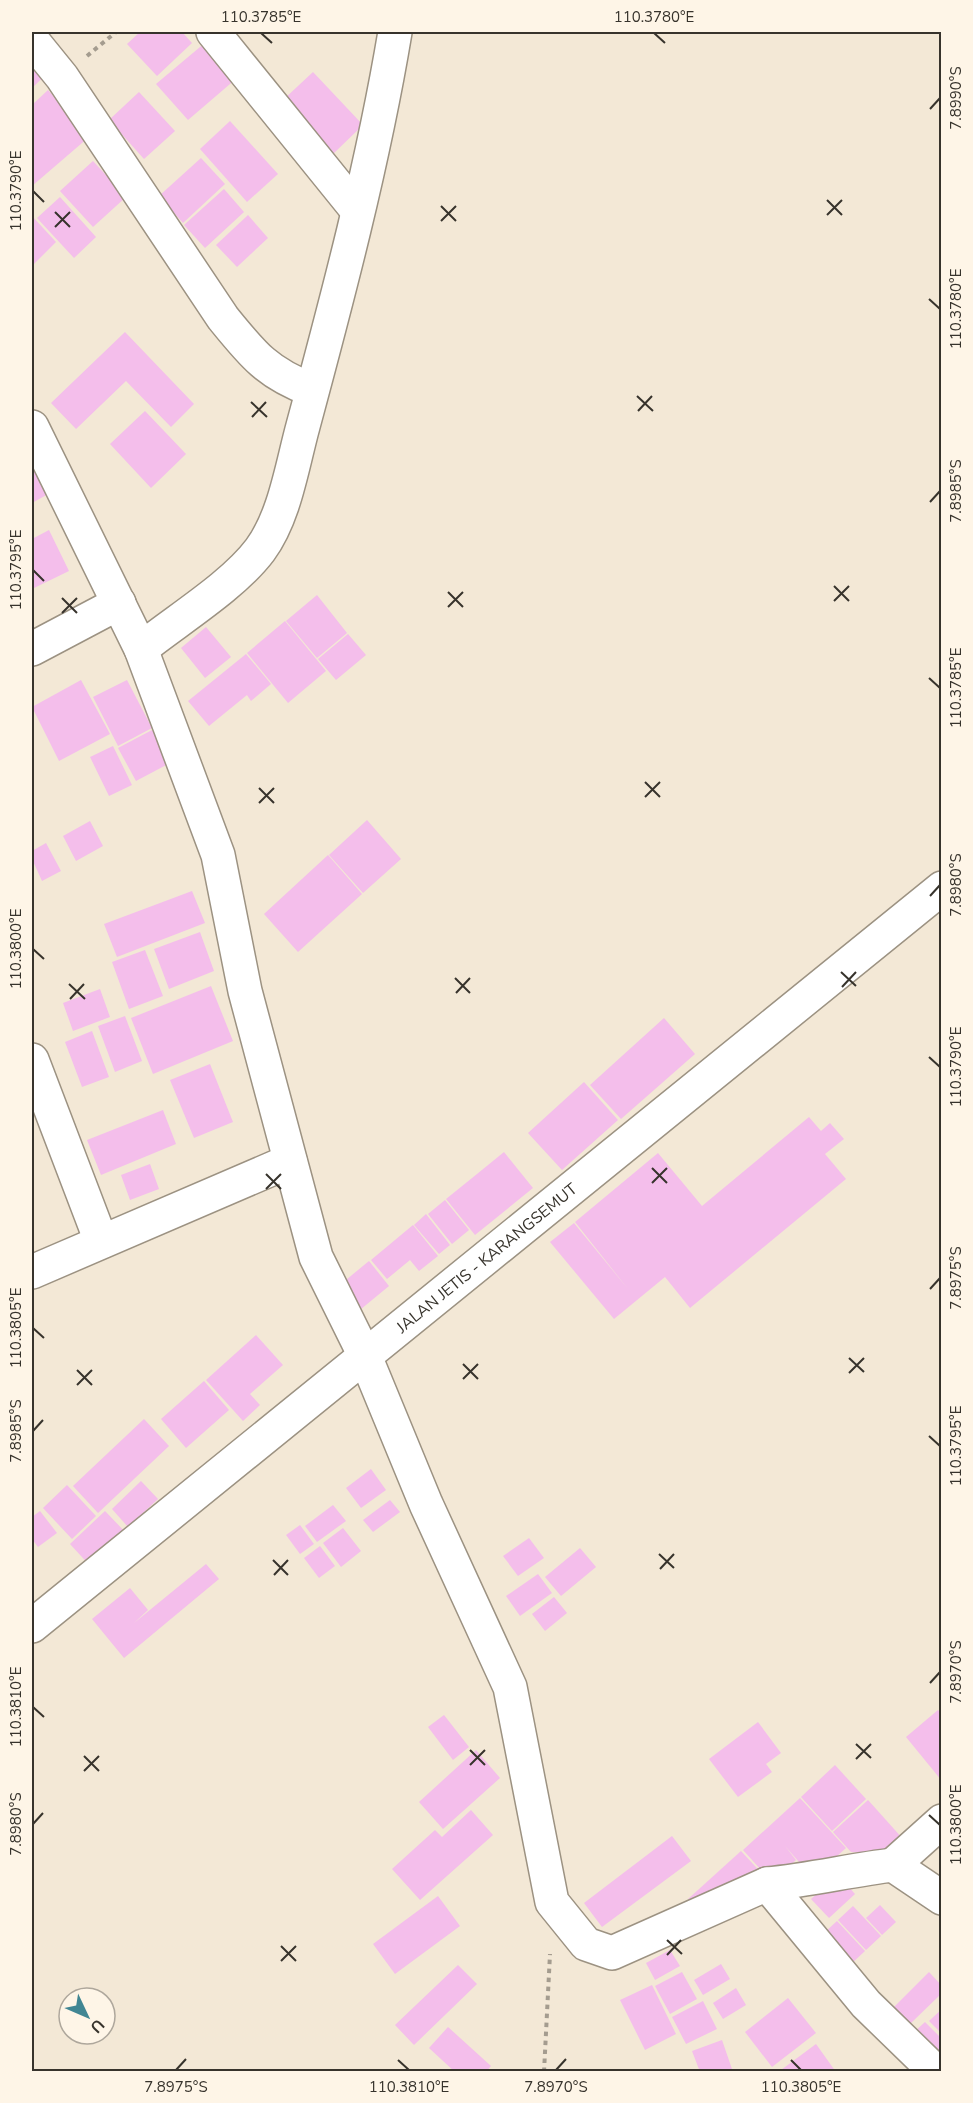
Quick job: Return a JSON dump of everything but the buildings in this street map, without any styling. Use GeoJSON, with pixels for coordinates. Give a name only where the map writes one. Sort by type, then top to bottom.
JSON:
{"type":"FeatureCollection","features":[{"type":"Feature","properties":{"kind":"street"},"geometry":{"type":"LineString","coordinates":[[213,32],[357,210]]}},
{"type":"Feature","properties":{"kind":"street"},"geometry":{"type":"LineString","coordinates":[[141,649],[238,573],[260,550],[274,526],[312,390],[357,210],[395,32]]}},
{"type":"Feature","properties":{"kind":"street"},"geometry":{"type":"LineString","coordinates":[[32,40],[62,77],[231,327],[253,354],[283,379],[312,390]]}},
{"type":"Feature","properties":{"kind":"street"},"geometry":{"type":"LineString","coordinates":[[32,427],[141,649],[218,855],[244,991],[316,1257],[364,1356],[426,1504],[510,1687],[552,1902],[586,1944],[600,1951],[612,1953],[767,1884],[812,1880],[852,1870],[893,1865],[942,1821]]}},
{"type":"Feature","properties":{"kind":"street"},"geometry":{"type":"LineString","coordinates":[[32,649],[119,603]]}},
{"type":"Feature","properties":{"kind":"street","name":"JALAN JETIS - KARANGSEMUT"},"geometry":{"type":"LineString","coordinates":[[32,1626],[942,888]]}},
{"type":"Feature","properties":{"kind":"street"},"geometry":{"type":"LineString","coordinates":[[32,1060],[101,1240]]}},
{"type":"Feature","properties":{"kind":"street"},"geometry":{"type":"LineString","coordinates":[[32,1272],[101,1240],[290,1161]]}},
{"type":"Feature","properties":{"kind":"street"},"geometry":{"type":"LineString","coordinates":[[893,1865],[942,1898]]}},
{"type":"Feature","properties":{"kind":"street"},"geometry":{"type":"LineString","coordinates":[[767,1884],[866,2004],[936,2072]]}},
{"type":"Feature","properties":{"kind":"path"},"geometry":{"type":"LineString","coordinates":[[544,2072],[552,1902]]}}]}
